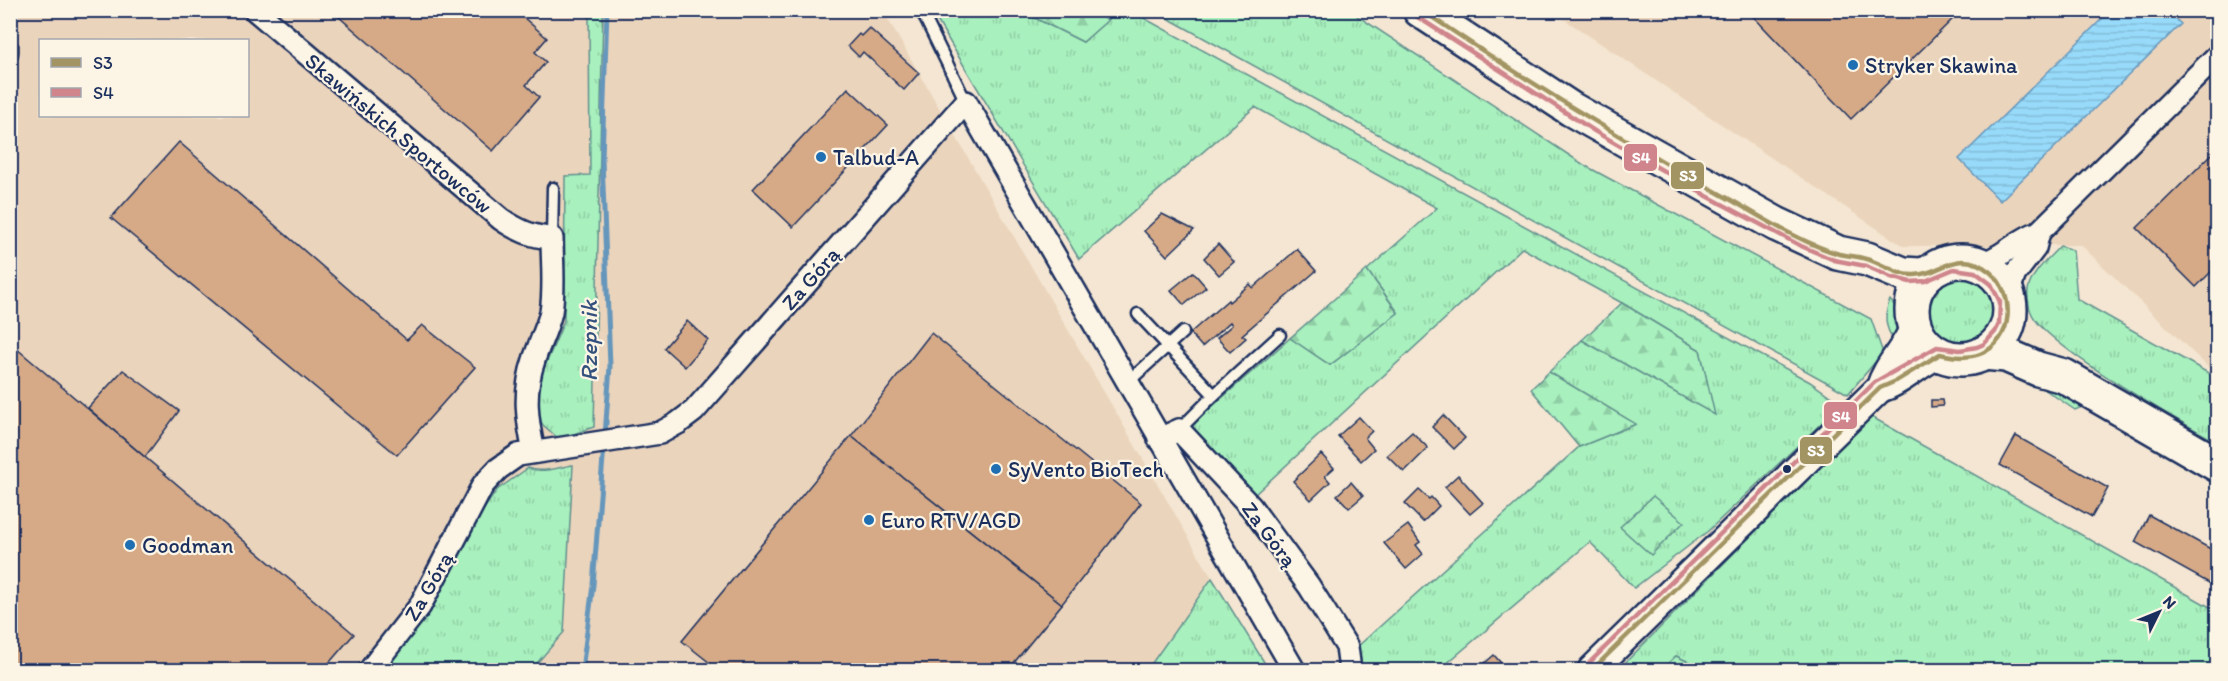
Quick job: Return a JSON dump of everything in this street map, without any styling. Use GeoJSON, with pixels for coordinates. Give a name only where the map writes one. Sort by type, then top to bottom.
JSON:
{"type":"FeatureCollection","features":[{"type":"Feature","properties":{"kind":"main road"},"geometry":{"type":"LineString","coordinates":[[1420,10],[1511,71],[1589,119],[1776,224],[1838,253],[1867,259],[1903,274],[1929,273]]}},
{"type":"Feature","properties":{"kind":"main road"},"geometry":{"type":"LineString","coordinates":[[1838,253],[1859,272],[1889,290],[1913,317],[1924,342],[1940,354],[1966,358],[1984,353],[2006,355],[2038,369],[2064,376],[2217,465]]}},
{"type":"Feature","properties":{"kind":"main road"},"geometry":{"type":"LineString","coordinates":[[1913,317],[1917,289],[1929,273],[1953,262],[1970,262],[1978,265],[1996,277],[2022,336],[2047,357],[2064,376]]}},
{"type":"Feature","properties":{"kind":"main road"},"geometry":{"type":"LineString","coordinates":[[1984,353],[2000,338],[2008,306]]}},
{"type":"Feature","properties":{"kind":"street","name":"Skawińskich Sportowców"},"geometry":{"type":"LineString","coordinates":[[255,10],[501,219],[528,234],[552,238]]}},
{"type":"Feature","properties":{"kind":"street"},"geometry":{"type":"LineString","coordinates":[[1978,265],[1994,260],[2025,237],[2039,232],[2217,55]]}},
{"type":"Feature","properties":{"kind":"street","name":"Za Górą"},"geometry":{"type":"LineString","coordinates":[[370,670],[420,606],[483,485],[498,469],[518,455],[660,433],[694,411],[966,102],[1294,670]]}},
{"type":"Feature","properties":{"kind":"street"},"geometry":{"type":"LineString","coordinates":[[2008,306],[2015,274],[2035,248],[2039,232]]}},
{"type":"Feature","properties":{"kind":"street"},"geometry":{"type":"LineString","coordinates":[[534,452],[528,423],[526,390],[533,361],[548,324],[553,300],[552,238]]}},
{"type":"Feature","properties":{"kind":"street"},"geometry":{"type":"LineString","coordinates":[[1880,388],[1885,372],[1905,346],[1913,317]]}},
{"type":"Feature","properties":{"kind":"street"},"geometry":{"type":"LineString","coordinates":[[1592,670],[1880,388],[1895,383],[1922,362],[1940,354]]}},
{"type":"Feature","properties":{"kind":"street"},"geometry":{"type":"LineString","coordinates":[[1159,439],[1179,430]]}},
{"type":"Feature","properties":{"kind":"street","name":"Za Górą"},"geometry":{"type":"LineString","coordinates":[[1179,430],[1251,507],[1309,586],[1347,647],[1350,670]]}},
{"type":"Feature","properties":{"kind":"lane"},"geometry":{"type":"LineString","coordinates":[[921,10],[966,102]]}},
{"type":"Feature","properties":{"kind":"lane"},"geometry":{"type":"LineString","coordinates":[[552,238],[553,188]]}},
{"type":"Feature","properties":{"kind":"lane"},"geometry":{"type":"LineString","coordinates":[[1138,314],[1214,395]]}},
{"type":"Feature","properties":{"kind":"lane"},"geometry":{"type":"LineString","coordinates":[[1127,383],[1183,332]]}},
{"type":"Feature","properties":{"kind":"lane"},"geometry":{"type":"LineString","coordinates":[[1179,430],[1280,335]]}},
{"type":"Feature","properties":{"kind":"shaded area"},"geometry":{"type":"Polygon","coordinates":[[[10,11],[883,11],[1212,578],[1147,670],[11,670],[10,11]]]}},
{"type":"Feature","properties":{"kind":"shaded area"},"geometry":{"type":"Polygon","coordinates":[[[1552,11],[2217,11],[2217,373],[2081,245],[1903,246],[1552,11]]]}},
{"type":"Feature","properties":{"kind":"green space"},"geometry":{"type":"Polygon","coordinates":[[[589,11],[603,11],[594,427],[559,439],[543,425],[536,412],[538,383],[564,321],[565,176],[590,175],[589,11]]]}},
{"type":"Feature","properties":{"kind":"green space"},"geometry":{"type":"Polygon","coordinates":[[[941,11],[1021,11],[1083,42],[1108,19],[1091,11],[1131,11],[1810,382],[1837,401],[1832,413],[1708,531],[1634,588],[1590,542],[1439,670],[1361,670],[1356,648],[1579,447],[1635,424],[1549,372],[1582,340],[1714,414],[1700,350],[1622,303],[1522,248],[1253,496],[1188,428],[1290,338],[1330,365],[1398,312],[1367,270],[1437,208],[1255,107],[1079,259],[935,17],[941,11]]]}},
{"type":"Feature","properties":{"kind":"green space"},"geometry":{"type":"Polygon","coordinates":[[[1021,11],[1091,11],[1108,20],[1083,42],[1021,11]]]}},
{"type":"Feature","properties":{"kind":"green space"},"geometry":{"type":"Polygon","coordinates":[[[1155,11],[1350,11],[1584,165],[1871,319],[1883,353],[1848,394],[1155,11]]]}},
{"type":"Feature","properties":{"kind":"green space"},"geometry":{"type":"Polygon","coordinates":[[[2060,246],[2073,250],[2077,299],[2217,378],[2217,442],[2086,363],[2060,344],[2041,326],[2030,310],[2028,290],[2037,272],[2060,246]]]}},
{"type":"Feature","properties":{"kind":"green space"},"geometry":{"type":"Polygon","coordinates":[[[1367,270],[1398,313],[1330,365],[1290,338],[1367,270]]]}},
{"type":"Feature","properties":{"kind":"green space"},"geometry":{"type":"Polygon","coordinates":[[[1960,275],[1979,281],[1989,291],[1995,310],[1989,329],[1979,339],[1960,345],[1941,339],[1931,329],[1925,310],[1931,291],[1941,281],[1960,275]]]}},
{"type":"Feature","properties":{"kind":"green space"},"geometry":{"type":"Polygon","coordinates":[[[1890,300],[1897,312],[1900,325],[1900,334],[1894,340],[1888,330],[1886,320],[1890,300]]]}},
{"type":"Feature","properties":{"kind":"green space"},"geometry":{"type":"Polygon","coordinates":[[[1622,303],[1700,350],[1715,415],[1582,340],[1622,303]]]}},
{"type":"Feature","properties":{"kind":"green space"},"geometry":{"type":"Polygon","coordinates":[[[1549,372],[1636,424],[1579,447],[1531,389],[1549,372]]]}},
{"type":"Feature","properties":{"kind":"green space"},"geometry":{"type":"Polygon","coordinates":[[[2022,374],[2031,375],[2082,407],[2075,410],[2022,374]]]}},
{"type":"Feature","properties":{"kind":"green space"},"geometry":{"type":"Polygon","coordinates":[[[1870,416],[2217,611],[2217,670],[1706,670],[1676,656],[1661,670],[1618,670],[1870,416]]]}},
{"type":"Feature","properties":{"kind":"green space"},"geometry":{"type":"Polygon","coordinates":[[[573,465],[564,632],[531,670],[382,670],[424,620],[477,519],[497,490],[528,468],[545,470],[573,465]]]}},
{"type":"Feature","properties":{"kind":"green space"},"geometry":{"type":"Polygon","coordinates":[[[1653,496],[1684,522],[1651,555],[1620,527],[1653,496]]]}},
{"type":"Feature","properties":{"kind":"green space"},"geometry":{"type":"Polygon","coordinates":[[[1212,578],[1269,670],[1147,670],[1212,578]]]}},
{"type":"Feature","properties":{"kind":"green space"},"geometry":{"type":"Polygon","coordinates":[[[1676,656],[1706,670],[1661,670],[1676,656]]]}},
{"type":"Feature","properties":{"kind":"water"},"geometry":{"type":"Polygon","coordinates":[[[2111,10],[2167,11],[2181,24],[2000,201],[1959,159],[2111,10]]]}},
{"type":"Feature","properties":{"kind":"building"},"geometry":{"type":"Polygon","coordinates":[[[331,10],[515,10],[547,38],[535,52],[546,62],[526,85],[539,97],[493,151],[331,10]]]}},
{"type":"Feature","properties":{"kind":"building","name":"Stryker Skawina"},"geometry":{"type":"Polygon","coordinates":[[[1747,10],[1962,10],[1851,119],[1747,10]]]}},
{"type":"Feature","properties":{"kind":"building","name":"Talbud-A"},"geometry":{"type":"Polygon","coordinates":[[[869,28],[919,73],[904,90],[863,52],[859,57],[848,46],[859,34],[861,36],[869,28]]]}},
{"type":"Feature","properties":{"kind":"building"},"geometry":{"type":"Polygon","coordinates":[[[10,34],[19,45],[19,52],[18,58],[10,67],[10,34]]]}},
{"type":"Feature","properties":{"kind":"building","name":"Talbud-A"},"geometry":{"type":"Polygon","coordinates":[[[848,88],[888,125],[793,227],[753,189],[848,88]]]}},
{"type":"Feature","properties":{"kind":"building"},"geometry":{"type":"Polygon","coordinates":[[[179,142],[407,340],[422,325],[475,367],[397,455],[111,218],[179,142]]]}},
{"type":"Feature","properties":{"kind":"building"},"geometry":{"type":"Polygon","coordinates":[[[2218,148],[2218,265],[2196,287],[2137,228],[2218,148]]]}},
{"type":"Feature","properties":{"kind":"building"},"geometry":{"type":"Polygon","coordinates":[[[1162,214],[1194,230],[1167,256],[1144,231],[1162,214]]]}},
{"type":"Feature","properties":{"kind":"building"},"geometry":{"type":"Polygon","coordinates":[[[1218,244],[1234,262],[1219,275],[1204,258],[1218,244]]]}},
{"type":"Feature","properties":{"kind":"building"},"geometry":{"type":"Polygon","coordinates":[[[1297,249],[1316,271],[1242,335],[1246,338],[1230,352],[1217,338],[1232,325],[1230,322],[1202,347],[1190,333],[1250,284],[1253,288],[1297,249]]]}},
{"type":"Feature","properties":{"kind":"building"},"geometry":{"type":"Polygon","coordinates":[[[1193,272],[1206,287],[1184,305],[1171,290],[1193,272]]]}},
{"type":"Feature","properties":{"kind":"building"},"geometry":{"type":"Polygon","coordinates":[[[687,321],[708,340],[685,367],[664,348],[687,321]]]}},
{"type":"Feature","properties":{"kind":"building","name":"SyVento BioTech"},"geometry":{"type":"Polygon","coordinates":[[[931,333],[1141,503],[1062,604],[851,436],[931,333]]]}},
{"type":"Feature","properties":{"kind":"building","name":"Goodman"},"geometry":{"type":"Polygon","coordinates":[[[10,343],[354,634],[323,670],[10,670],[10,343]]]}},
{"type":"Feature","properties":{"kind":"building"},"geometry":{"type":"Polygon","coordinates":[[[123,370],[179,411],[145,457],[88,408],[123,370]]]}},
{"type":"Feature","properties":{"kind":"building"},"geometry":{"type":"Polygon","coordinates":[[[1931,400],[1942,400],[1943,406],[1931,407],[1931,400]]]}},
{"type":"Feature","properties":{"kind":"building"},"geometry":{"type":"Polygon","coordinates":[[[1443,415],[1465,438],[1454,449],[1432,427],[1443,415]]]}},
{"type":"Feature","properties":{"kind":"building"},"geometry":{"type":"Polygon","coordinates":[[[1359,417],[1372,431],[1365,438],[1374,449],[1361,461],[1338,436],[1359,417]]]}},
{"type":"Feature","properties":{"kind":"building"},"geometry":{"type":"Polygon","coordinates":[[[1412,432],[1428,448],[1404,472],[1387,455],[1412,432]]]}},
{"type":"Feature","properties":{"kind":"building","name":"Euro RTV/AGD"},"geometry":{"type":"Polygon","coordinates":[[[851,436],[1062,604],[1008,670],[719,670],[682,641],[851,436]]]}},
{"type":"Feature","properties":{"kind":"building"},"geometry":{"type":"Polygon","coordinates":[[[2016,436],[2108,488],[2092,517],[2000,465],[2016,436]]]}},
{"type":"Feature","properties":{"kind":"building"},"geometry":{"type":"Polygon","coordinates":[[[1321,454],[1334,468],[1325,476],[1330,482],[1311,500],[1293,481],[1321,454]]]}},
{"type":"Feature","properties":{"kind":"building"},"geometry":{"type":"Polygon","coordinates":[[[1458,475],[1483,503],[1470,514],[1445,487],[1458,475]]]}},
{"type":"Feature","properties":{"kind":"building"},"geometry":{"type":"Polygon","coordinates":[[[1351,482],[1363,496],[1349,508],[1337,495],[1351,482]]]}},
{"type":"Feature","properties":{"kind":"building"},"geometry":{"type":"Polygon","coordinates":[[[1419,490],[1429,499],[1431,497],[1439,506],[1423,522],[1405,504],[1419,490]]]}},
{"type":"Feature","properties":{"kind":"building"},"geometry":{"type":"Polygon","coordinates":[[[2149,515],[2218,553],[2218,588],[2135,542],[2149,515]]]}},
{"type":"Feature","properties":{"kind":"building"},"geometry":{"type":"Polygon","coordinates":[[[1408,525],[1420,542],[1416,545],[1423,554],[1406,569],[1384,543],[1408,525]]]}},
{"type":"Feature","properties":{"kind":"building"},"geometry":{"type":"Polygon","coordinates":[[[1494,655],[1507,670],[1477,670],[1494,655]]]}},
{"type":"Feature","properties":{"kind":"waterway","name":"Rzepnik"},"geometry":{"type":"LineString","coordinates":[[605,436],[610,366],[602,159],[607,10]]}},
{"type":"Feature","properties":{"kind":"waterway","name":"Rzepnik"},"geometry":{"type":"LineString","coordinates":[[582,670],[593,585],[604,445]]}},
{"type":"Feature","properties":{"kind":"transit line","name":"S3"},"geometry":{"type":"LineString","coordinates":[[1421,10],[1607,129],[1794,235],[1824,249],[1866,259],[1895,271],[1913,275],[1923,274],[1959,261],[1968,261],[1979,264],[1990,272],[2004,292],[2008,316],[2000,339],[1991,348],[1970,357],[1940,354],[1880,388],[1592,670]]}},
{"type":"Feature","properties":{"kind":"transit line","name":"S4"},"geometry":{"type":"LineString","coordinates":[[1416,16],[1596,132],[1707,196],[1801,246],[1834,260],[1866,266],[1910,282],[1925,281],[1954,269],[1975,272],[1991,284],[2000,302],[1999,324],[1984,344],[1960,350],[1937,347],[1875,382],[1587,665]]}},
{"type":"Feature","properties":{"kind":"place","name":"Stryker Skawina"},"geometry":{"type":"Point","coordinates":[1853,65]}},
{"type":"Feature","properties":{"kind":"place","name":"Talbud-A"},"geometry":{"type":"Point","coordinates":[821,157]}},
{"type":"Feature","properties":{"kind":"place","name":"SyVento BioTech"},"geometry":{"type":"Point","coordinates":[996,469]}},
{"type":"Feature","properties":{"kind":"place","name":"Euro RTV/AGD"},"geometry":{"type":"Point","coordinates":[869,520]}},
{"type":"Feature","properties":{"kind":"place","name":"Goodman"},"geometry":{"type":"Point","coordinates":[130,545]}}]}
